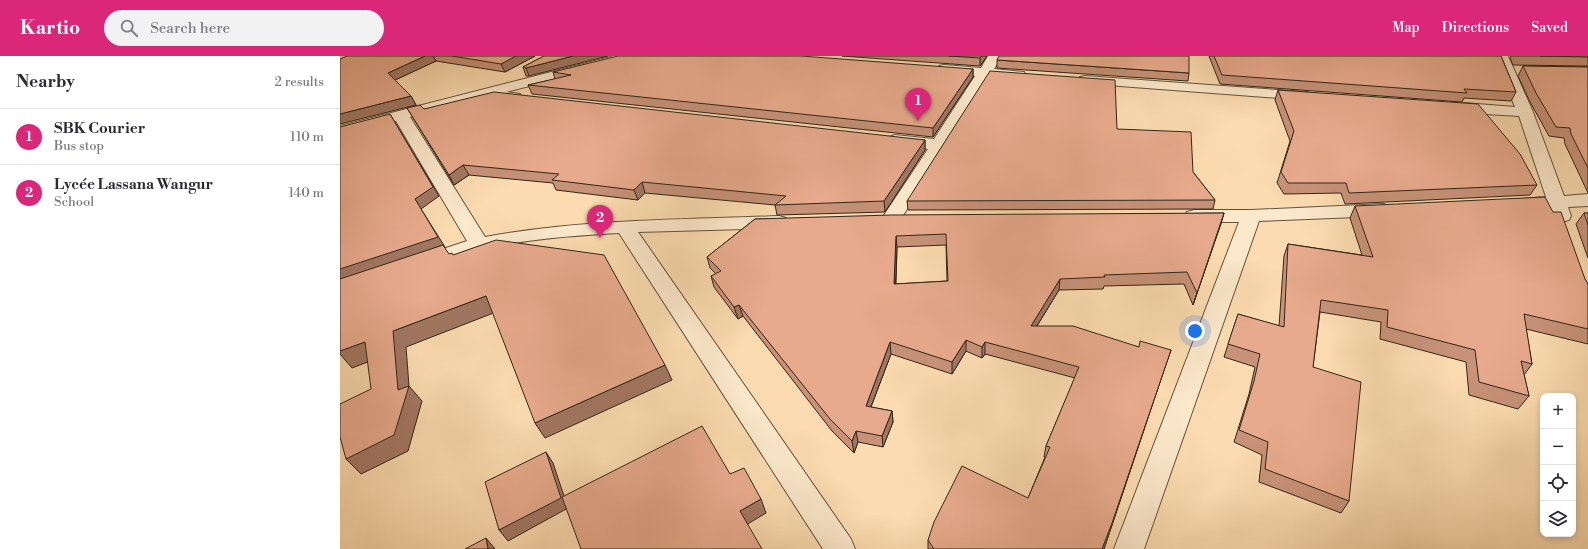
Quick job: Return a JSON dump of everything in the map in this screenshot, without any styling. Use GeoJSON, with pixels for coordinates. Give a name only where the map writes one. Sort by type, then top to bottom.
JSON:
{"type":"FeatureCollection","features":[{"type":"Feature","properties":{"kind":"street"},"geometry":{"type":"LineString","coordinates":[[340,131],[630,56]]}},
{"type":"Feature","properties":{"kind":"street"},"geometry":{"type":"LineString","coordinates":[[916,218],[884,219],[940,145],[996,56]]}},
{"type":"Feature","properties":{"kind":"street"},"geometry":{"type":"LineString","coordinates":[[1510,66],[1567,230]]}},
{"type":"Feature","properties":{"kind":"street"},"geometry":{"type":"LineString","coordinates":[[480,94],[528,67]]}},
{"type":"Feature","properties":{"kind":"street"},"geometry":{"type":"LineString","coordinates":[[931,68],[1033,76]]}},
{"type":"Feature","properties":{"kind":"street"},"geometry":{"type":"LineString","coordinates":[[1073,79],[1319,97]]}},
{"type":"Feature","properties":{"kind":"street"},"geometry":{"type":"LineString","coordinates":[[480,94],[528,99]]}},
{"type":"Feature","properties":{"kind":"street"},"geometry":{"type":"LineString","coordinates":[[1438,106],[1525,112]]}},
{"type":"Feature","properties":{"kind":"street"},"geometry":{"type":"LineString","coordinates":[[401,116],[479,244]]}},
{"type":"Feature","properties":{"kind":"street"},"geometry":{"type":"LineString","coordinates":[[884,138],[940,145]]}},
{"type":"Feature","properties":{"kind":"street"},"geometry":{"type":"LineString","coordinates":[[1502,204],[1588,200]]}},
{"type":"Feature","properties":{"kind":"street"},"geometry":{"type":"LineString","coordinates":[[1179,216],[1251,216],[1400,209]]}},
{"type":"Feature","properties":{"kind":"street"},"geometry":{"type":"LineString","coordinates":[[1129,549],[1251,216]]}},
{"type":"Feature","properties":{"kind":"street"},"geometry":{"type":"LineString","coordinates":[[406,269],[479,244],[538,234],[625,228],[798,222]]}},
{"type":"Feature","properties":{"kind":"street"},"geometry":{"type":"LineString","coordinates":[[625,228],[840,549]]}},
{"type":"Feature","properties":{"kind":"building"},"geometry":{"type":"Polygon","coordinates":[[[347,56],[425,56],[388,73],[411,96],[340,114],[340,59],[347,56]]]}},
{"type":"Feature","properties":{"kind":"building"},"geometry":{"type":"Polygon","coordinates":[[[452,56],[516,56],[501,64],[452,56]]]}},
{"type":"Feature","properties":{"kind":"building"},"geometry":{"type":"Polygon","coordinates":[[[544,56],[573,56],[526,68],[523,67],[544,56]]]}},
{"type":"Feature","properties":{"kind":"building"},"geometry":{"type":"Polygon","coordinates":[[[618,56],[801,56],[973,69],[933,128],[528,85],[571,75],[553,72],[618,56]]]}},
{"type":"Feature","properties":{"kind":"building"},"geometry":{"type":"Polygon","coordinates":[[[949,56],[982,56],[980,58],[949,56]]]}},
{"type":"Feature","properties":{"kind":"building"},"geometry":{"type":"Polygon","coordinates":[[[999,56],[1189,56],[1189,73],[997,60],[999,56]]]}},
{"type":"Feature","properties":{"kind":"building"},"geometry":{"type":"Polygon","coordinates":[[[1214,56],[1501,56],[1516,92],[1464,89],[1467,93],[1222,75],[1214,56]]]}},
{"type":"Feature","properties":{"kind":"building"},"geometry":{"type":"Polygon","coordinates":[[[1540,56],[1588,56],[1588,57],[1540,56]]]}},
{"type":"Feature","properties":{"kind":"building"},"geometry":{"type":"Polygon","coordinates":[[[1523,66],[1588,67],[1588,168],[1571,134],[1570,128],[1556,127],[1536,93],[1523,66]]]}},
{"type":"Feature","properties":{"kind":"building"},"geometry":{"type":"Polygon","coordinates":[[[990,71],[1115,80],[1117,129],[1191,132],[1193,172],[1215,200],[907,201],[990,71]]]}},
{"type":"Feature","properties":{"kind":"building"},"geometry":{"type":"Polygon","coordinates":[[[1278,90],[1478,104],[1520,154],[1537,185],[1349,193],[1346,183],[1288,183],[1281,172],[1294,131],[1278,90]]]}},
{"type":"Feature","properties":{"kind":"building"},"geometry":{"type":"Polygon","coordinates":[[[494,92],[925,140],[884,201],[775,205],[786,196],[642,182],[634,190],[552,180],[559,174],[463,165],[449,175],[407,108],[420,105],[424,109],[494,92]]]}},
{"type":"Feature","properties":{"kind":"building"},"geometry":{"type":"Polygon","coordinates":[[[390,114],[433,187],[415,199],[438,237],[340,269],[340,127],[390,114]]]}},
{"type":"Feature","properties":{"kind":"building"},"geometry":{"type":"Polygon","coordinates":[[[1545,197],[1553,212],[1561,212],[1588,284],[1588,329],[1524,314],[1532,364],[1521,361],[1529,396],[1479,382],[1475,350],[1387,327],[1388,310],[1321,300],[1313,367],[1361,382],[1349,501],[1265,469],[1268,442],[1239,430],[1254,381],[1260,354],[1228,344],[1238,314],[1284,327],[1288,244],[1373,257],[1355,206],[1545,197]]]}},
{"type":"Feature","properties":{"kind":"building"},"geometry":{"type":"Polygon","coordinates":[[[1224,213],[1197,293],[1187,272],[1104,275],[1105,277],[1060,279],[1031,326],[1073,326],[1139,347],[1140,341],[1171,350],[1102,549],[934,549],[928,540],[934,522],[962,466],[1028,498],[1050,447],[1046,446],[1079,367],[985,342],[982,347],[966,340],[952,362],[890,342],[866,406],[892,411],[882,436],[856,431],[852,441],[830,419],[739,305],[734,307],[711,276],[721,271],[707,257],[755,219],[891,215],[1224,213]],[[946,234],[896,236],[894,284],[948,281],[946,234]]]}},
{"type":"Feature","properties":{"kind":"building"},"geometry":{"type":"Polygon","coordinates":[[[1584,213],[1588,213],[1588,225],[1584,213]]]}},
{"type":"Feature","properties":{"kind":"building"},"geometry":{"type":"Polygon","coordinates":[[[496,240],[604,255],[665,365],[535,423],[486,296],[393,331],[398,390],[409,386],[394,435],[346,459],[340,437],[340,404],[371,389],[365,342],[340,351],[340,279],[443,245],[449,254],[452,253],[453,255],[496,240]]]}},
{"type":"Feature","properties":{"kind":"building"},"geometry":{"type":"Polygon","coordinates":[[[702,426],[730,474],[744,468],[761,499],[740,511],[762,549],[581,549],[562,497],[702,426]]]}},
{"type":"Feature","properties":{"kind":"building"},"geometry":{"type":"Polygon","coordinates":[[[546,452],[561,498],[499,530],[485,482],[546,452]]]}},
{"type":"Feature","properties":{"kind":"building"},"geometry":{"type":"Polygon","coordinates":[[[486,538],[488,549],[465,549],[486,538]]]}},
{"type":"Feature","properties":{"kind":"place","name":"SBK Courier"},"geometry":{"type":"Point","coordinates":[918,121]}},
{"type":"Feature","properties":{"kind":"place","name":"Lycée Lassana Wangur"},"geometry":{"type":"Point","coordinates":[600,238]}}]}
